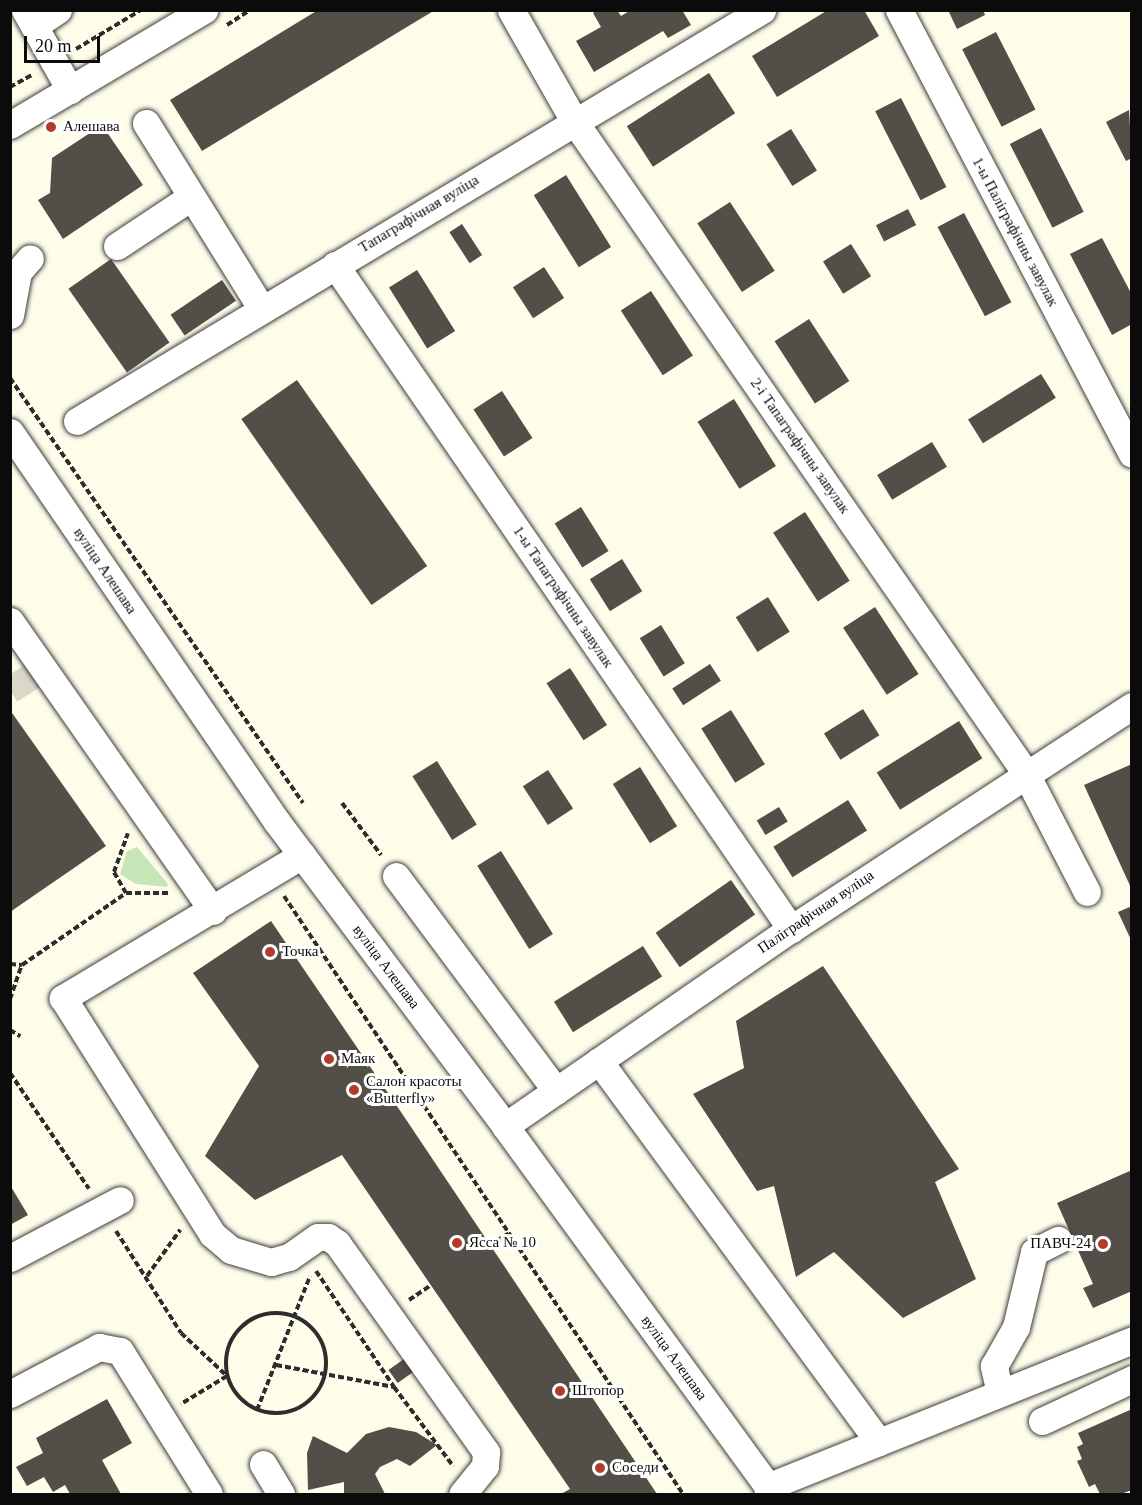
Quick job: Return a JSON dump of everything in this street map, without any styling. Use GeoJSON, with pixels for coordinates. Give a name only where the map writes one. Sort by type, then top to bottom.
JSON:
{"type":"FeatureCollection","features":[{"type":"Feature","properties":{"kind":"street"},"geometry":{"type":"LineString","coordinates":[[58,10],[30,18],[70,90]]}},
{"type":"Feature","properties":{"kind":"street"},"geometry":{"type":"LineString","coordinates":[[10,125],[204,10]]}},
{"type":"Feature","properties":{"kind":"street","name":"Тапаграфічная вуліца"},"geometry":{"type":"LineString","coordinates":[[77,421],[762,10]]}},
{"type":"Feature","properties":{"kind":"street","name":"1-ы Паліграфічны завулак"},"geometry":{"type":"LineString","coordinates":[[899,10],[1131,454]]}},
{"type":"Feature","properties":{"kind":"street","name":"2-і Тапаграфічны завулак"},"geometry":{"type":"LineString","coordinates":[[519,13],[574,121],[1026,772],[1088,892]]}},
{"type":"Feature","properties":{"kind":"street"},"geometry":{"type":"LineString","coordinates":[[146,123],[262,309]]}},
{"type":"Feature","properties":{"kind":"street"},"geometry":{"type":"LineString","coordinates":[[117,246],[191,197]]}},
{"type":"Feature","properties":{"kind":"street"},"geometry":{"type":"LineString","coordinates":[[10,315],[18,272],[30,258]]}},
{"type":"Feature","properties":{"kind":"street","name":"1-ы Тапаграфічны завулак"},"geometry":{"type":"LineString","coordinates":[[335,265],[791,929]]}},
{"type":"Feature","properties":{"kind":"street","name":"вуліца Алешава"},"geometry":{"type":"LineString","coordinates":[[10,432],[302,855],[505,1126],[770,1491]]}},
{"type":"Feature","properties":{"kind":"street"},"geometry":{"type":"LineString","coordinates":[[10,621],[207,902]]}},
{"type":"Feature","properties":{"kind":"street","name":"Паліграфічная вуліца"},"geometry":{"type":"LineString","coordinates":[[505,1126],[791,929],[1026,772],[1131,706]]}},
{"type":"Feature","properties":{"kind":"street"},"geometry":{"type":"LineString","coordinates":[[302,855],[270,875],[207,902],[63,998],[212,1234],[231,1250],[250,1259],[270,1262],[289,1257],[318,1237],[328,1237],[337,1243],[486,1452],[485,1466],[465,1490]]}},
{"type":"Feature","properties":{"kind":"street"},"geometry":{"type":"LineString","coordinates":[[396,876],[556,1091]]}},
{"type":"Feature","properties":{"kind":"street"},"geometry":{"type":"LineString","coordinates":[[599,1061],[879,1442]]}},
{"type":"Feature","properties":{"kind":"street"},"geometry":{"type":"LineString","coordinates":[[10,1258],[111,1205]]}},
{"type":"Feature","properties":{"kind":"street"},"geometry":{"type":"LineString","coordinates":[[1000,1393],[994,1366],[1016,1327],[1034,1252],[1059,1240]]}},
{"type":"Feature","properties":{"kind":"street"},"geometry":{"type":"LineString","coordinates":[[770,1491],[879,1442],[1131,1340]]}},
{"type":"Feature","properties":{"kind":"street"},"geometry":{"type":"LineString","coordinates":[[10,1394],[99,1347],[110,1346],[128,1360],[209,1494]]}},
{"type":"Feature","properties":{"kind":"street"},"geometry":{"type":"LineString","coordinates":[[1042,1421],[1131,1379]]}},
{"type":"Feature","properties":{"kind":"street"},"geometry":{"type":"LineString","coordinates":[[263,1464],[281,1494]]}},
{"type":"Feature","properties":{"kind":"path"},"geometry":{"type":"LineString","coordinates":[[10,378],[303,803]]}},
{"type":"Feature","properties":{"kind":"path"},"geometry":{"type":"LineString","coordinates":[[342,802],[396,876]]}},
{"type":"Feature","properties":{"kind":"path"},"geometry":{"type":"LineString","coordinates":[[270,875],[683,1494]]}},
{"type":"Feature","properties":{"kind":"path"},"geometry":{"type":"LineString","coordinates":[[10,999],[22,966],[126,893],[207,902]]}},
{"type":"Feature","properties":{"kind":"path"},"geometry":{"type":"LineString","coordinates":[[10,964],[22,966]]}},
{"type":"Feature","properties":{"kind":"path"},"geometry":{"type":"LineString","coordinates":[[10,1030],[20,1036]]}},
{"type":"Feature","properties":{"kind":"path"},"geometry":{"type":"LineString","coordinates":[[10,1073],[111,1205],[147,1276],[181,1333],[227,1376],[238,1396],[257,1410],[275,1414],[308,1404],[320,1390],[326,1374],[324,1346],[317,1333],[295,1316],[272,1313],[249,1321],[229,1344],[227,1376]]}},
{"type":"Feature","properties":{"kind":"path"},"geometry":{"type":"LineString","coordinates":[[147,1276],[195,1209]]}},
{"type":"Feature","properties":{"kind":"path"},"geometry":{"type":"LineString","coordinates":[[490,1245],[509,1233]]}},
{"type":"Feature","properties":{"kind":"path"},"geometry":{"type":"LineString","coordinates":[[257,1410],[313,1266],[465,1490]]}},
{"type":"Feature","properties":{"kind":"path"},"geometry":{"type":"LineString","coordinates":[[403,1303],[431,1285]]}},
{"type":"Feature","properties":{"kind":"path"},"geometry":{"type":"LineString","coordinates":[[276,1365],[394,1387]]}},
{"type":"Feature","properties":{"kind":"path"},"geometry":{"type":"LineString","coordinates":[[160,1416],[227,1376]]}},
{"type":"Feature","properties":{"kind":"green space"},"geometry":{"type":"Polygon","coordinates":[[[137,847],[168,884],[167,887],[136,884],[120,874],[127,851],[137,847]]]}},
{"type":"Feature","properties":{"kind":"building"},"geometry":{"type":"Polygon","coordinates":[[[318,10],[435,10],[202,151],[170,100],[318,10]]]}},
{"type":"Feature","properties":{"kind":"building"},"geometry":{"type":"Polygon","coordinates":[[[598,10],[617,10],[621,16],[631,10],[682,10],[691,25],[668,38],[663,31],[594,72],[576,41],[601,27],[593,13],[598,10]]]}},
{"type":"Feature","properties":{"kind":"building"},"geometry":{"type":"Polygon","coordinates":[[[828,10],[864,10],[879,36],[777,97],[752,56],[828,10]]]}},
{"type":"Feature","properties":{"kind":"building"},"geometry":{"type":"Polygon","coordinates":[[[948,10],[983,10],[985,15],[957,29],[948,10]]]}},
{"type":"Feature","properties":{"kind":"building"},"geometry":{"type":"Polygon","coordinates":[[[996,32],[1035,110],[1002,127],[962,49],[996,32]]]}},
{"type":"Feature","properties":{"kind":"building"},"geometry":{"type":"Polygon","coordinates":[[[709,73],[735,113],[653,167],[627,126],[709,73]]]}},
{"type":"Feature","properties":{"kind":"building"},"geometry":{"type":"Polygon","coordinates":[[[901,98],[946,187],[921,200],[875,111],[901,98]]]}},
{"type":"Feature","properties":{"kind":"building"},"geometry":{"type":"Polygon","coordinates":[[[1129,110],[1132,158],[1126,161],[1106,122],[1129,110]]]}},
{"type":"Feature","properties":{"kind":"building"},"geometry":{"type":"Polygon","coordinates":[[[102,125],[143,185],[63,239],[38,200],[50,193],[52,158],[102,125]]]}},
{"type":"Feature","properties":{"kind":"building"},"geometry":{"type":"Polygon","coordinates":[[[1041,128],[1084,212],[1052,228],[1010,144],[1041,128]]]}},
{"type":"Feature","properties":{"kind":"building"},"geometry":{"type":"Polygon","coordinates":[[[791,129],[817,171],[792,186],[766,144],[791,129]]]}},
{"type":"Feature","properties":{"kind":"building"},"geometry":{"type":"Polygon","coordinates":[[[566,175],[611,247],[579,267],[534,195],[566,175]]]}},
{"type":"Feature","properties":{"kind":"building"},"geometry":{"type":"Polygon","coordinates":[[[730,202],[775,271],[742,292],[697,223],[730,202]]]}},
{"type":"Feature","properties":{"kind":"building"},"geometry":{"type":"Polygon","coordinates":[[[908,209],[916,225],[884,241],[876,225],[908,209]]]}},
{"type":"Feature","properties":{"kind":"building"},"geometry":{"type":"Polygon","coordinates":[[[964,213],[1011,302],[985,316],[938,227],[964,213]]]}},
{"type":"Feature","properties":{"kind":"building"},"geometry":{"type":"Polygon","coordinates":[[[462,224],[482,255],[470,263],[449,232],[462,224]]]}},
{"type":"Feature","properties":{"kind":"building"},"geometry":{"type":"Polygon","coordinates":[[[1102,238],[1132,295],[1132,324],[1112,335],[1070,254],[1102,238]]]}},
{"type":"Feature","properties":{"kind":"building"},"geometry":{"type":"Polygon","coordinates":[[[851,244],[871,276],[843,294],[823,261],[851,244]]]}},
{"type":"Feature","properties":{"kind":"building"},"geometry":{"type":"Polygon","coordinates":[[[111,259],[170,343],[127,372],[68,289],[111,259]]]}},
{"type":"Feature","properties":{"kind":"building"},"geometry":{"type":"Polygon","coordinates":[[[544,267],[564,298],[533,318],[513,287],[544,267]]]}},
{"type":"Feature","properties":{"kind":"building"},"geometry":{"type":"Polygon","coordinates":[[[417,270],[455,331],[427,349],[389,287],[417,270]]]}},
{"type":"Feature","properties":{"kind":"building"},"geometry":{"type":"Polygon","coordinates":[[[222,280],[236,301],[185,335],[171,315],[222,280]]]}},
{"type":"Feature","properties":{"kind":"building"},"geometry":{"type":"Polygon","coordinates":[[[651,291],[693,356],[663,375],[621,311],[651,291]]]}},
{"type":"Feature","properties":{"kind":"building"},"geometry":{"type":"Polygon","coordinates":[[[809,319],[849,381],[815,403],[775,341],[809,319]]]}},
{"type":"Feature","properties":{"kind":"building"},"geometry":{"type":"Polygon","coordinates":[[[1041,374],[1056,398],[983,443],[968,420],[1041,374]]]}},
{"type":"Feature","properties":{"kind":"building"},"geometry":{"type":"Polygon","coordinates":[[[297,380],[427,566],[371,605],[241,419],[297,380]]]}},
{"type":"Feature","properties":{"kind":"building"},"geometry":{"type":"Polygon","coordinates":[[[502,391],[532,438],[504,456],[473,410],[502,391]]]}},
{"type":"Feature","properties":{"kind":"building"},"geometry":{"type":"Polygon","coordinates":[[[734,399],[776,466],[739,489],[698,422],[734,399]]]}},
{"type":"Feature","properties":{"kind":"building"},"geometry":{"type":"Polygon","coordinates":[[[932,442],[947,467],[892,500],[877,475],[932,442]]]}},
{"type":"Feature","properties":{"kind":"building"},"geometry":{"type":"Polygon","coordinates":[[[581,507],[609,551],[582,568],[555,523],[581,507]]]}},
{"type":"Feature","properties":{"kind":"building"},"geometry":{"type":"Polygon","coordinates":[[[805,512],[850,581],[818,601],[773,533],[805,512]]]}},
{"type":"Feature","properties":{"kind":"building"},"geometry":{"type":"Polygon","coordinates":[[[622,559],[642,591],[610,611],[590,579],[622,559]]]}},
{"type":"Feature","properties":{"kind":"building"},"geometry":{"type":"Polygon","coordinates":[[[768,597],[790,632],[758,652],[736,617],[768,597]]]}},
{"type":"Feature","properties":{"kind":"building"},"geometry":{"type":"Polygon","coordinates":[[[875,607],[919,674],[887,695],[843,628],[875,607]]]}},
{"type":"Feature","properties":{"kind":"building"},"geometry":{"type":"Polygon","coordinates":[[[661,625],[685,663],[664,676],[640,638],[661,625]]]}},
{"type":"Feature","properties":{"kind":"building"},"geometry":{"type":"Polygon","coordinates":[[[710,664],[721,681],[683,705],[672,689],[710,664]]]}},
{"type":"Feature","properties":{"kind":"building"},"geometry":{"type":"Polygon","coordinates":[[[570,668],[607,725],[584,740],[547,683],[570,668]]]}},
{"type":"Feature","properties":{"kind":"building"},"geometry":{"type":"Polygon","coordinates":[[[863,709],[879,735],[840,760],[824,733],[863,709]]]}},
{"type":"Feature","properties":{"kind":"building"},"geometry":{"type":"Polygon","coordinates":[[[10,710],[106,846],[10,912],[10,710]]]}},
{"type":"Feature","properties":{"kind":"building"},"geometry":{"type":"Polygon","coordinates":[[[731,710],[765,764],[735,783],[701,729],[731,710]]]}},
{"type":"Feature","properties":{"kind":"building"},"geometry":{"type":"Polygon","coordinates":[[[959,721],[982,758],[900,810],[877,772],[959,721]]]}},
{"type":"Feature","properties":{"kind":"building"},"geometry":{"type":"Polygon","coordinates":[[[437,761],[477,825],[452,840],[412,776],[437,761]]]}},
{"type":"Feature","properties":{"kind":"building"},"geometry":{"type":"Polygon","coordinates":[[[1132,764],[1132,890],[1084,785],[1132,764]]]}},
{"type":"Feature","properties":{"kind":"building"},"geometry":{"type":"Polygon","coordinates":[[[640,767],[677,826],[650,843],[613,784],[640,767]]]}},
{"type":"Feature","properties":{"kind":"building"},"geometry":{"type":"Polygon","coordinates":[[[548,770],[573,809],[548,825],[523,786],[548,770]]]}},
{"type":"Feature","properties":{"kind":"building"},"geometry":{"type":"Polygon","coordinates":[[[848,800],[867,831],[792,877],[773,847],[848,800]]]}},
{"type":"Feature","properties":{"kind":"building"},"geometry":{"type":"Polygon","coordinates":[[[779,807],[788,822],[765,835],[757,820],[779,807]]]}},
{"type":"Feature","properties":{"kind":"building"},"geometry":{"type":"Polygon","coordinates":[[[501,851],[553,934],[529,949],[477,866],[501,851]]]}},
{"type":"Feature","properties":{"kind":"building"},"geometry":{"type":"Polygon","coordinates":[[[731,880],[755,914],[680,967],[656,933],[731,880]]]}},
{"type":"Feature","properties":{"kind":"building"},"geometry":{"type":"Polygon","coordinates":[[[1132,906],[1132,942],[1118,912],[1132,906]]]}},
{"type":"Feature","properties":{"kind":"building"},"geometry":{"type":"Polygon","coordinates":[[[271,921],[657,1494],[561,1494],[570,1489],[342,1155],[255,1200],[205,1156],[259,1066],[193,973],[271,921]]]}},
{"type":"Feature","properties":{"kind":"building"},"geometry":{"type":"Polygon","coordinates":[[[643,946],[662,977],[573,1032],[554,1002],[643,946]]]}},
{"type":"Feature","properties":{"kind":"building"},"geometry":{"type":"Polygon","coordinates":[[[823,966],[959,1169],[935,1182],[976,1279],[903,1318],[834,1252],[796,1277],[774,1186],[757,1191],[693,1094],[744,1068],[736,1021],[823,966]]]}},
{"type":"Feature","properties":{"kind":"building","name":"ПАВЧ-24"},"geometry":{"type":"Polygon","coordinates":[[[1132,1170],[1132,1291],[1093,1308],[1083,1288],[1093,1284],[1057,1203],[1132,1170]]]}},
{"type":"Feature","properties":{"kind":"building"},"geometry":{"type":"Polygon","coordinates":[[[10,1185],[28,1215],[10,1225],[10,1185]]]}},
{"type":"Feature","properties":{"kind":"building"},"geometry":{"type":"Polygon","coordinates":[[[404,1359],[413,1372],[398,1383],[388,1370],[404,1359]]]}},
{"type":"Feature","properties":{"kind":"building"},"geometry":{"type":"Polygon","coordinates":[[[107,1399],[132,1443],[102,1460],[121,1494],[70,1494],[65,1485],[53,1492],[44,1477],[27,1486],[16,1467],[43,1453],[36,1438],[107,1399]]]}},
{"type":"Feature","properties":{"kind":"building"},"geometry":{"type":"Polygon","coordinates":[[[1132,1409],[1132,1490],[1121,1494],[1100,1494],[1095,1484],[1089,1487],[1077,1461],[1082,1459],[1077,1447],[1083,1444],[1078,1433],[1132,1409]]]}},
{"type":"Feature","properties":{"kind":"building"},"geometry":{"type":"Polygon","coordinates":[[[389,1427],[416,1432],[437,1445],[410,1466],[397,1459],[380,1467],[375,1474],[385,1494],[344,1494],[344,1482],[308,1490],[307,1453],[313,1436],[347,1453],[366,1434],[389,1427]]]}},
{"type":"Feature","properties":{"kind":"tunnel"},"geometry":{"type":"LineString","coordinates":[[10,690],[44,668]]}},
{"type":"Feature","properties":{"kind":"place","name":"Алешава"},"geometry":{"type":"Point","coordinates":[51,127]}},
{"type":"Feature","properties":{"kind":"place","name":"Точка"},"geometry":{"type":"Point","coordinates":[270,952]}},
{"type":"Feature","properties":{"kind":"place","name":"Маяк"},"geometry":{"type":"Point","coordinates":[329,1059]}},
{"type":"Feature","properties":{"kind":"place","name":"Салон красоты «Butterfly»"},"geometry":{"type":"Point","coordinates":[354,1090]}},
{"type":"Feature","properties":{"kind":"place","name":"Ясса № 10"},"geometry":{"type":"Point","coordinates":[457,1243]}},
{"type":"Feature","properties":{"kind":"place","name":"ПАВЧ-24"},"geometry":{"type":"Point","coordinates":[1103,1244]}},
{"type":"Feature","properties":{"kind":"place","name":"Штопор"},"geometry":{"type":"Point","coordinates":[560,1391]}},
{"type":"Feature","properties":{"kind":"place","name":"Соседи"},"geometry":{"type":"Point","coordinates":[600,1468]}}]}
